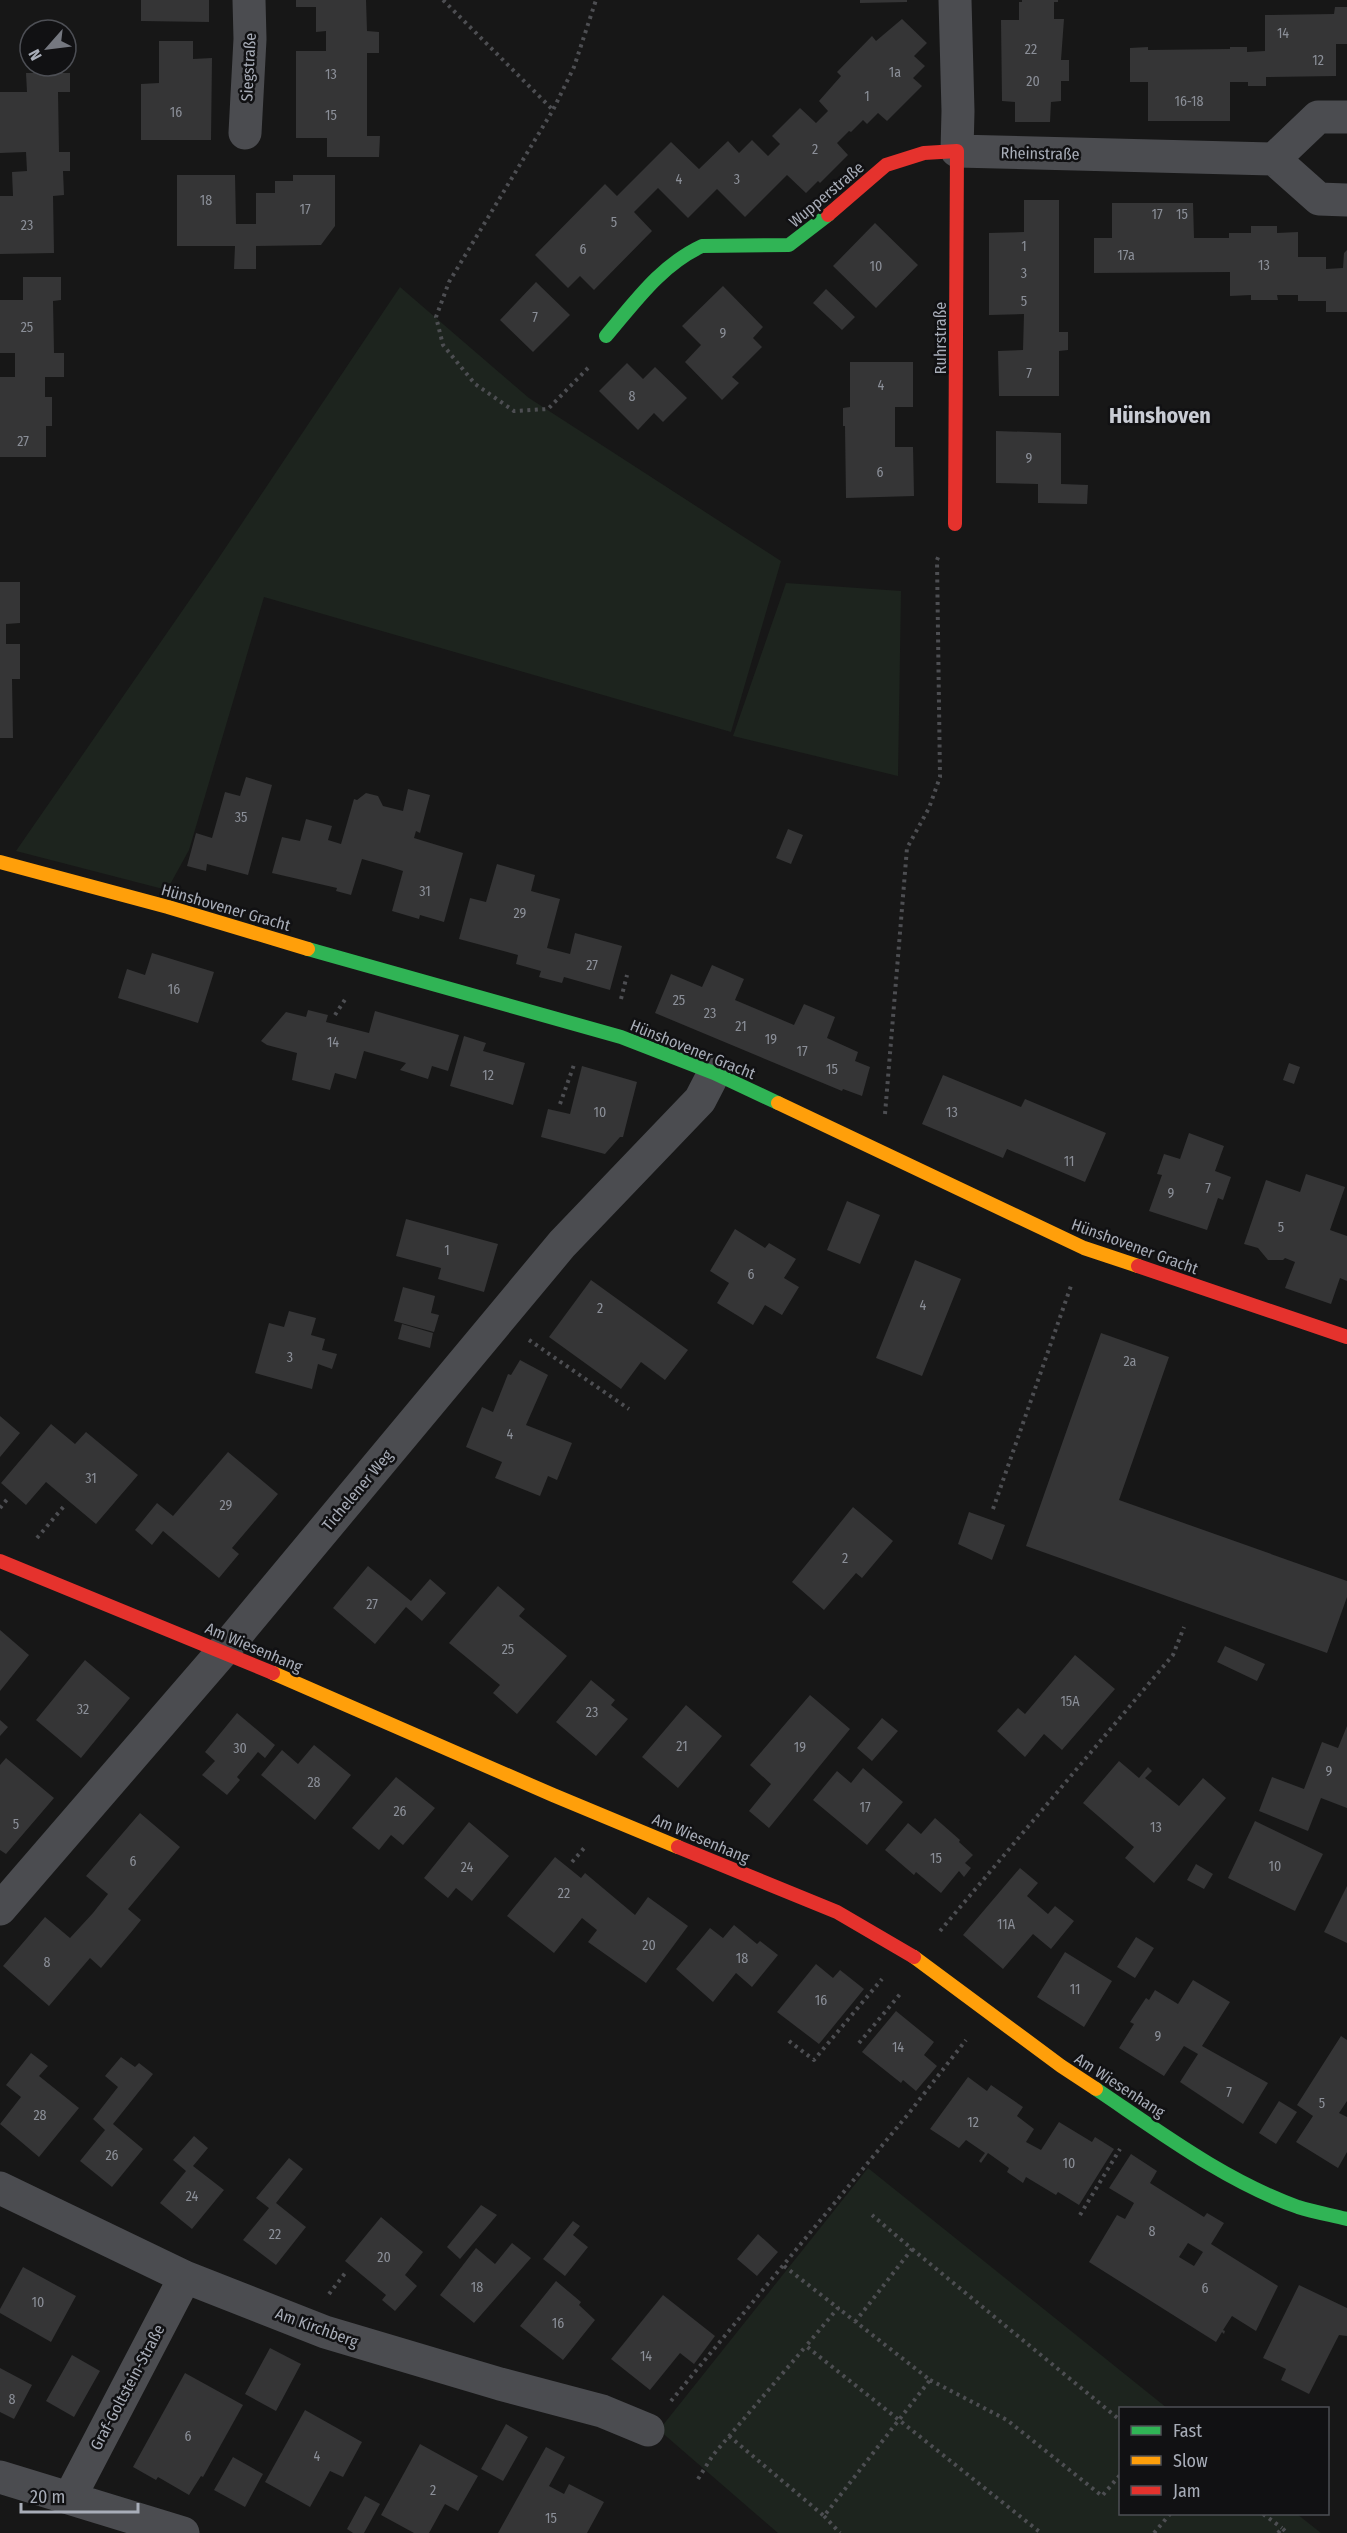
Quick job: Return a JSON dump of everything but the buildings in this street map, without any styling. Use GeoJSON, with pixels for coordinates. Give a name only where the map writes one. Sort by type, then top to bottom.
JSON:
{"type":"FeatureCollection","features":[{"type":"Feature","properties":{"kind":"street","name":"Siegstraße"},"geometry":{"type":"LineString","coordinates":[[245,134],[250,39],[249,0]]}},
{"type":"Feature","properties":{"kind":"street"},"geometry":{"type":"LineString","coordinates":[[955,0],[957,152]]}},
{"type":"Feature","properties":{"kind":"street"},"geometry":{"type":"LineString","coordinates":[[1347,117],[1318,117],[1274,159],[1319,200],[1347,200]]}},
{"type":"Feature","properties":{"kind":"street","name":"Rheinstraße"},"geometry":{"type":"LineString","coordinates":[[957,152],[1274,159]]}},
{"type":"Feature","properties":{"kind":"street","name":"Wupperstraße"},"geometry":{"type":"LineString","coordinates":[[606,336],[663,270],[689,252],[702,246],[789,245],[815,227],[886,165],[924,153],[957,152]]}},
{"type":"Feature","properties":{"kind":"street","name":"Ruhrstraße"},"geometry":{"type":"LineString","coordinates":[[955,524],[957,152]]}},
{"type":"Feature","properties":{"kind":"street","name":"Hünshovener Gracht"},"geometry":{"type":"LineString","coordinates":[[0,862],[168,906],[213,921],[621,1037],[714,1073],[882,1150],[934,1178],[1084,1248],[1347,1337]]}},
{"type":"Feature","properties":{"kind":"street","name":"Tichelener Weg"},"geometry":{"type":"LineString","coordinates":[[0,1910],[223,1651],[562,1244],[700,1100],[714,1073]]}},
{"type":"Feature","properties":{"kind":"street","name":"Am Wiesenhang"},"geometry":{"type":"LineString","coordinates":[[0,1561],[223,1651],[553,1795],[837,1912],[915,1958],[1061,2066],[1202,2159],[1261,2191],[1299,2207],[1347,2219]]}},
{"type":"Feature","properties":{"kind":"street","name":"Am Kirchberg"},"geometry":{"type":"LineString","coordinates":[[0,2188],[185,2277],[325,2332],[500,2384],[602,2411],[648,2430]]}},
{"type":"Feature","properties":{"kind":"street","name":"Graf-Goltstein-Straße"},"geometry":{"type":"LineString","coordinates":[[70,2497],[185,2277]]}},
{"type":"Feature","properties":{"kind":"street"},"geometry":{"type":"LineString","coordinates":[[0,2477],[183,2533]]}},
{"type":"Feature","properties":{"kind":"path"},"geometry":{"type":"LineString","coordinates":[[443,0],[554,110]]}},
{"type":"Feature","properties":{"kind":"path"},"geometry":{"type":"LineString","coordinates":[[596,0],[574,67],[554,110],[449,282],[436,316],[443,345],[475,384],[514,411],[548,409],[611,346],[606,336]]}},
{"type":"Feature","properties":{"kind":"path"},"geometry":{"type":"LineString","coordinates":[[882,1150],[907,848],[929,808],[940,777],[936,560],[955,524]]}},
{"type":"Feature","properties":{"kind":"path"},"geometry":{"type":"LineString","coordinates":[[560,1104],[589,1028]]}},
{"type":"Feature","properties":{"kind":"path"},"geometry":{"type":"LineString","coordinates":[[993,1509],[1084,1248]]}},
{"type":"Feature","properties":{"kind":"path"},"geometry":{"type":"LineString","coordinates":[[499,1319],[629,1409]]}},
{"type":"Feature","properties":{"kind":"path"},"geometry":{"type":"LineString","coordinates":[[0,1508],[9,1497]]}},
{"type":"Feature","properties":{"kind":"path"},"geometry":{"type":"LineString","coordinates":[[789,2041],[814,2060],[915,1958],[1173,1655],[1184,1627]]}},
{"type":"Feature","properties":{"kind":"path"},"geometry":{"type":"LineString","coordinates":[[859,2043],[915,1958]]}},
{"type":"Feature","properties":{"kind":"path"},"geometry":{"type":"LineString","coordinates":[[648,2430],[909,2113],[963,2043]]}},
{"type":"Feature","properties":{"kind":"path"},"geometry":{"type":"LineString","coordinates":[[1080,2215],[1139,2118]]}},
{"type":"Feature","properties":{"kind":"path"},"geometry":{"type":"LineString","coordinates":[[872,2215],[1119,2419]]}},
{"type":"Feature","properties":{"kind":"path"},"geometry":{"type":"LineString","coordinates":[[855,2322],[912,2249]]}},
{"type":"Feature","properties":{"kind":"path"},"geometry":{"type":"LineString","coordinates":[[784,2266],[930,2380],[1007,2420],[1102,2496],[1119,2476]]}},
{"type":"Feature","properties":{"kind":"path"},"geometry":{"type":"LineString","coordinates":[[698,2479],[713,2455],[838,2308]]}},
{"type":"Feature","properties":{"kind":"path"},"geometry":{"type":"LineString","coordinates":[[806,2346],[1041,2533]]}},
{"type":"Feature","properties":{"kind":"path"},"geometry":{"type":"LineString","coordinates":[[824,2516],[930,2380]]}},
{"type":"Feature","properties":{"kind":"path"},"geometry":{"type":"LineString","coordinates":[[729,2436],[824,2516],[840,2533]]}},
{"type":"Feature","properties":{"kind":"path"},"geometry":{"type":"LineString","coordinates":[[1154,2533],[1169,2515]]}},
{"type":"Feature","properties":{"kind":"path"},"geometry":{"type":"LineString","coordinates":[[1264,2515],[1287,2533]]}},
{"type":"Feature","properties":{"kind":"path"},"geometry":{"type":"LineString","coordinates":[[1278,2533],[1282,2528]]}},
{"type":"Feature","properties":{"kind":"shaded area"},"geometry":{"type":"Polygon","coordinates":[[[400,287],[529,398],[781,561],[731,732],[264,597],[189,850],[167,890],[16,851],[214,565],[400,287]]]}},
{"type":"Feature","properties":{"kind":"shaded area"},"geometry":{"type":"Polygon","coordinates":[[[786,583],[901,591],[898,776],[733,736],[786,583]]]}},
{"type":"Feature","properties":{"kind":"shaded area"},"geometry":{"type":"Polygon","coordinates":[[[868,2168],[1166,2407],[1119,2407],[1119,2515],[1298,2515],[1321,2533],[778,2533],[659,2430],[868,2168]]]}},
{"type":"Feature","properties":{"kind":"traffic: fast"},"geometry":{"type":"LineString","coordinates":[[606,336],[650,285],[687,254],[702,246],[789,245],[828,215]]}},
{"type":"Feature","properties":{"kind":"traffic: fast"},"geometry":{"type":"LineString","coordinates":[[308,949],[621,1037],[714,1073],[778,1103]]}},
{"type":"Feature","properties":{"kind":"traffic: fast"},"geometry":{"type":"LineString","coordinates":[[1096,2089],[1219,2170],[1245,2184],[1298,2207],[1347,2219]]}},
{"type":"Feature","properties":{"kind":"traffic: slow"},"geometry":{"type":"LineString","coordinates":[[0,862],[168,907],[308,949]]}},
{"type":"Feature","properties":{"kind":"traffic: slow"},"geometry":{"type":"LineString","coordinates":[[778,1103],[1084,1248],[1138,1266]]}},
{"type":"Feature","properties":{"kind":"traffic: slow"},"geometry":{"type":"LineString","coordinates":[[273,1673],[678,1847]]}},
{"type":"Feature","properties":{"kind":"traffic: slow"},"geometry":{"type":"LineString","coordinates":[[914,1957],[1061,2066],[1096,2089]]}},
{"type":"Feature","properties":{"kind":"traffic: jam"},"geometry":{"type":"LineString","coordinates":[[828,215],[886,165],[924,153],[957,151],[955,524]]}},
{"type":"Feature","properties":{"kind":"traffic: jam"},"geometry":{"type":"LineString","coordinates":[[1138,1266],[1347,1337]]}},
{"type":"Feature","properties":{"kind":"traffic: jam"},"geometry":{"type":"LineString","coordinates":[[0,1561],[273,1673]]}},
{"type":"Feature","properties":{"kind":"traffic: jam"},"geometry":{"type":"LineString","coordinates":[[678,1847],[837,1912],[914,1957]]}},
{"type":"Feature","properties":{"kind":"district","name":"Hünshoven"},"geometry":{"type":"Point","coordinates":[1160,415]}}]}
